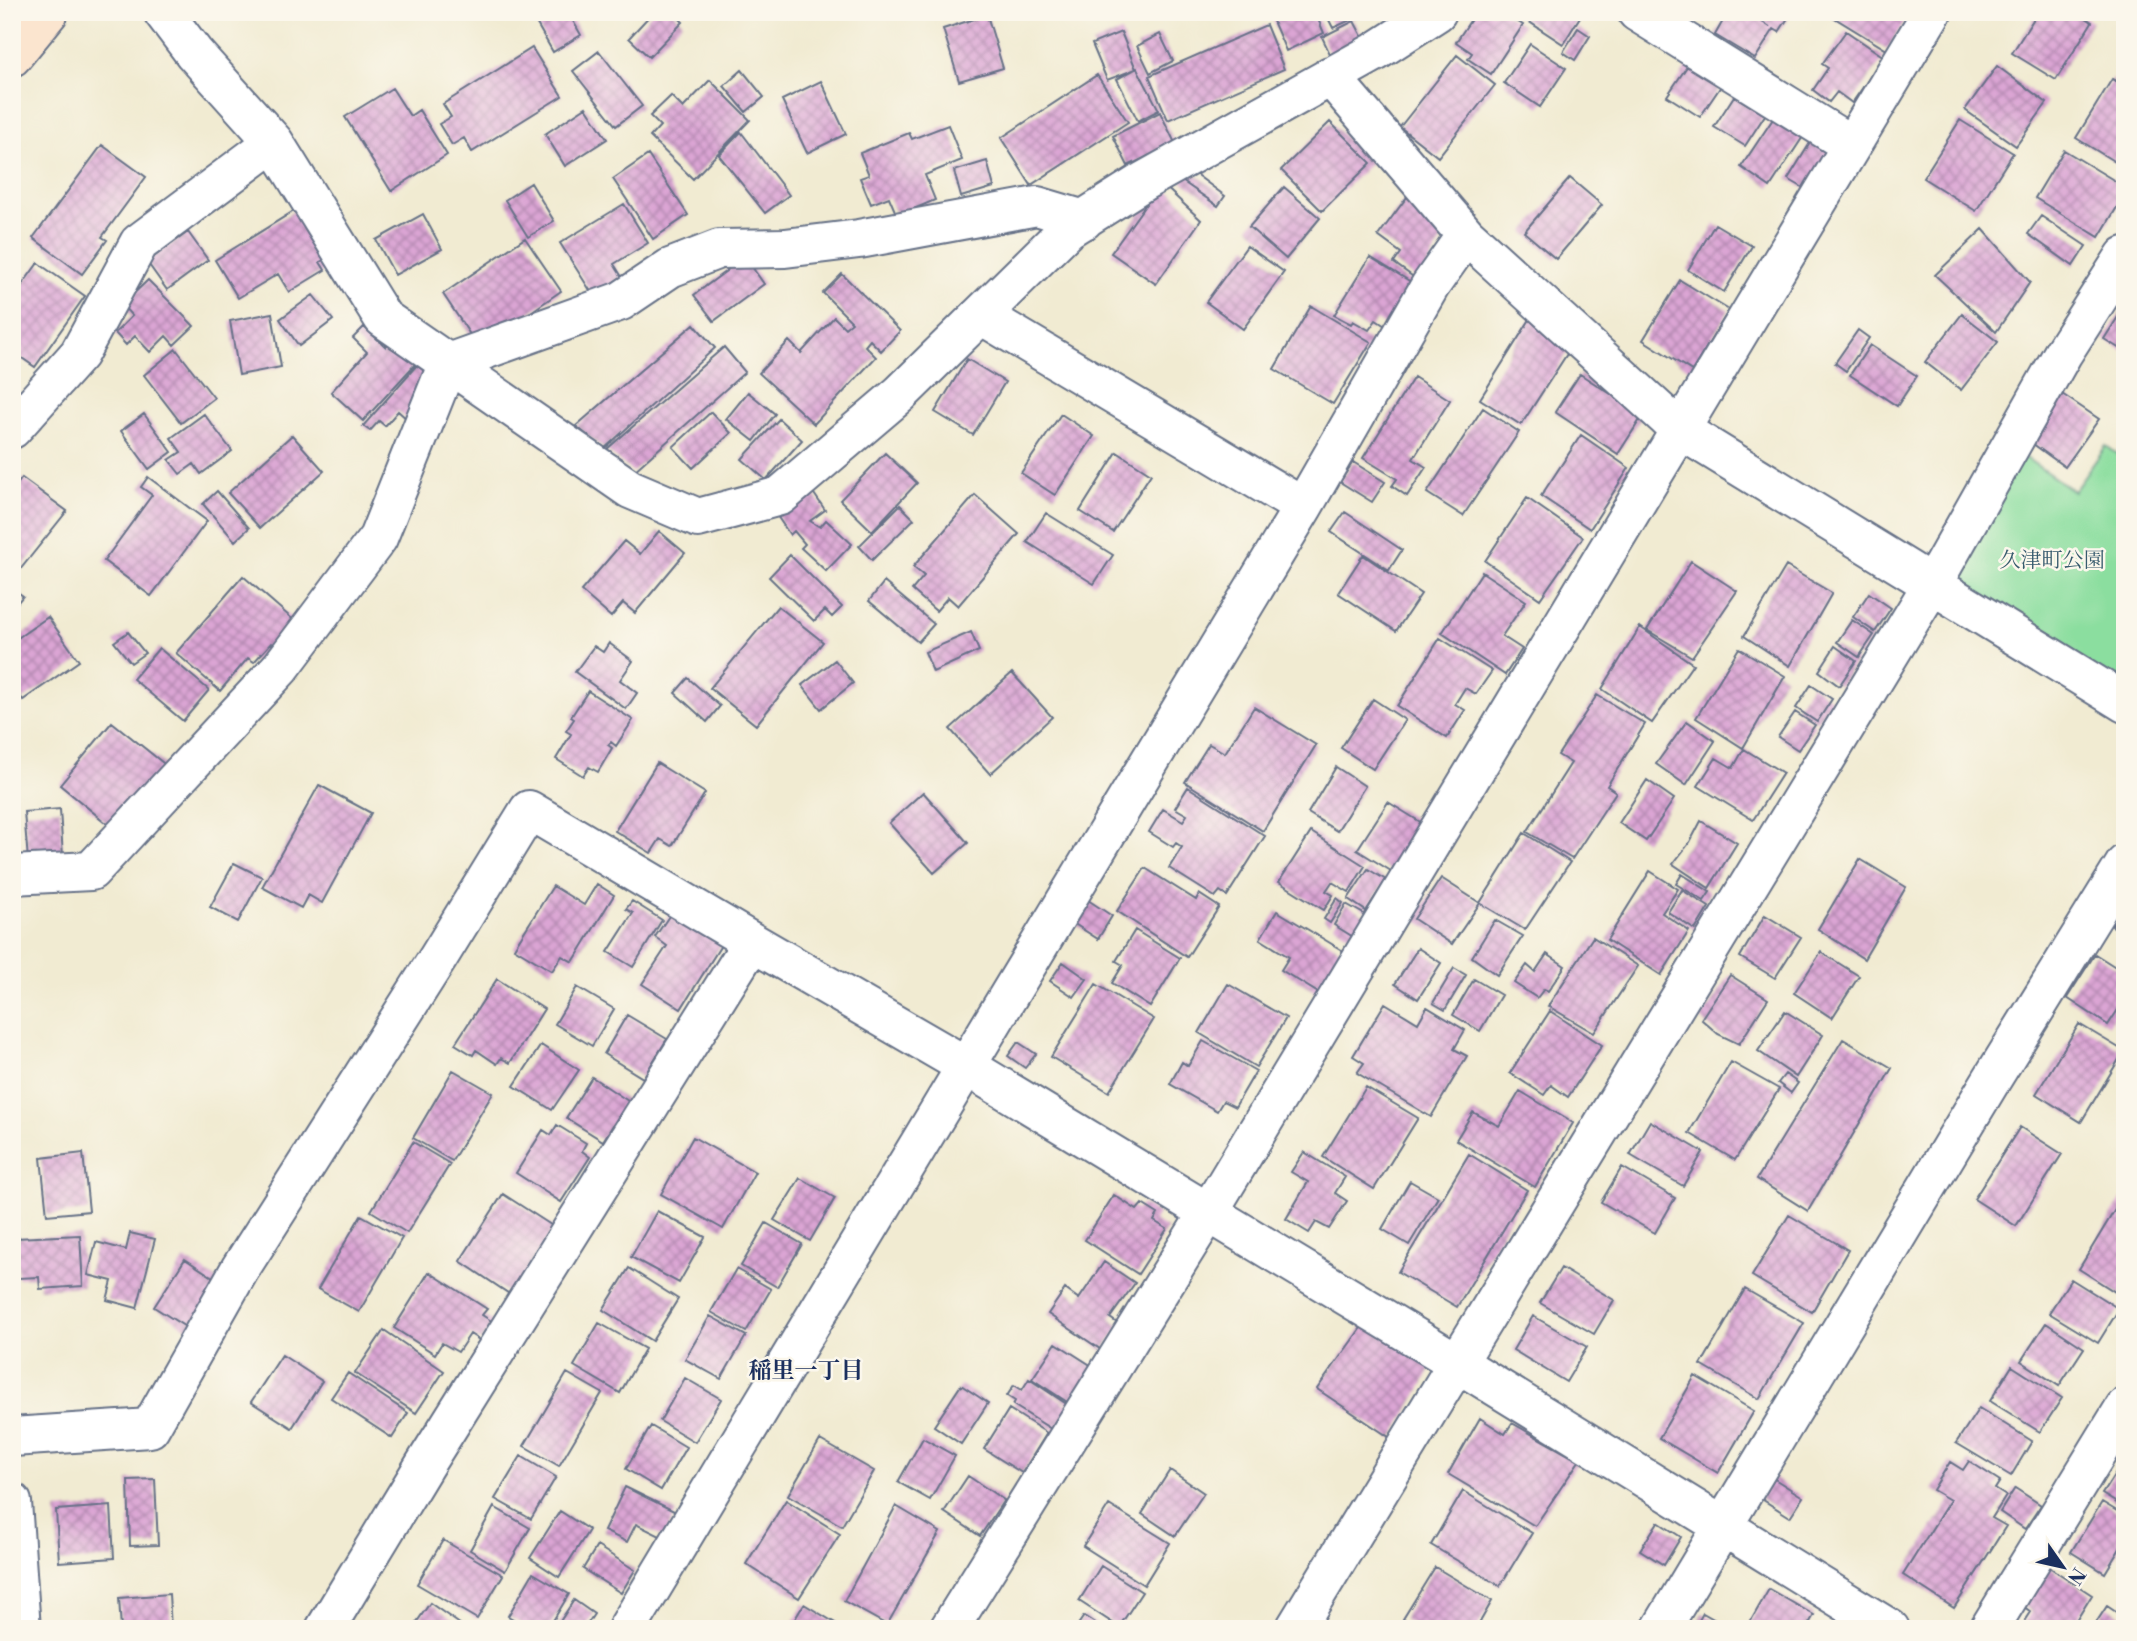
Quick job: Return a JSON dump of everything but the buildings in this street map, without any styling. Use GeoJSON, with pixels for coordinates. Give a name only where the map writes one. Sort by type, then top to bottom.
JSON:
{"type":"FeatureCollection","features":[{"type":"Feature","properties":{"kind":"main road"},"geometry":{"type":"LineString","coordinates":[[12,57],[49,12]]}},
{"type":"Feature","properties":{"kind":"street"},"geometry":{"type":"LineString","coordinates":[[163,12],[194,52],[274,142],[383,317],[630,489],[698,518],[780,496],[900,394],[1068,229],[1144,181],[1375,52],[1437,12]]}},
{"type":"Feature","properties":{"kind":"street"},"geometry":{"type":"LineString","coordinates":[[1637,12],[1851,145]]}},
{"type":"Feature","properties":{"kind":"street"},"geometry":{"type":"LineString","coordinates":[[949,1629],[1208,1213],[1932,12]]}},
{"type":"Feature","properties":{"kind":"street"},"geometry":{"type":"LineString","coordinates":[[1330,76],[1466,235],[1679,429],[2125,703]]}},
{"type":"Feature","properties":{"kind":"street"},"geometry":{"type":"LineString","coordinates":[[12,429],[79,354],[139,243],[274,142]]}},
{"type":"Feature","properties":{"kind":"street"},"geometry":{"type":"LineString","coordinates":[[12,875],[91,871],[281,667],[378,538],[448,363],[621,301],[670,268],[719,249],[785,248],[859,239],[1037,206],[1084,220]]}},
{"type":"Feature","properties":{"kind":"street"},"geometry":{"type":"LineString","coordinates":[[627,1629],[1303,508],[1430,286],[1466,235]]}},
{"type":"Feature","properties":{"kind":"street"},"geometry":{"type":"LineString","coordinates":[[1295,1629],[1933,583],[2063,353],[2125,256]]}},
{"type":"Feature","properties":{"kind":"street"},"geometry":{"type":"LineString","coordinates":[[981,315],[1303,508]]}},
{"type":"Feature","properties":{"kind":"street"},"geometry":{"type":"LineString","coordinates":[[12,1437],[150,1428],[240,1269],[529,810],[966,1066],[1891,1629]]}},
{"type":"Feature","properties":{"kind":"street"},"geometry":{"type":"LineString","coordinates":[[1661,1629],[1989,1084],[2125,864]]}},
{"type":"Feature","properties":{"kind":"street"},"geometry":{"type":"LineString","coordinates":[[325,1629],[432,1452],[752,942]]}},
{"type":"Feature","properties":{"kind":"street"},"geometry":{"type":"LineString","coordinates":[[1989,1629],[2125,1407]]}},
{"type":"Feature","properties":{"kind":"street"},"geometry":{"type":"LineString","coordinates":[[12,1502],[21,1629]]}},
{"type":"Feature","properties":{"kind":"green space","name":"久津町公園"},"geometry":{"type":"Polygon","coordinates":[[[2106,446],[2125,459],[2125,691],[1943,578],[2020,454],[2074,491],[2106,446]]]}},
{"type":"Feature","properties":{"kind":"district","name":"稲里一丁目"},"geometry":{"type":"Point","coordinates":[806,1370]}}]}
